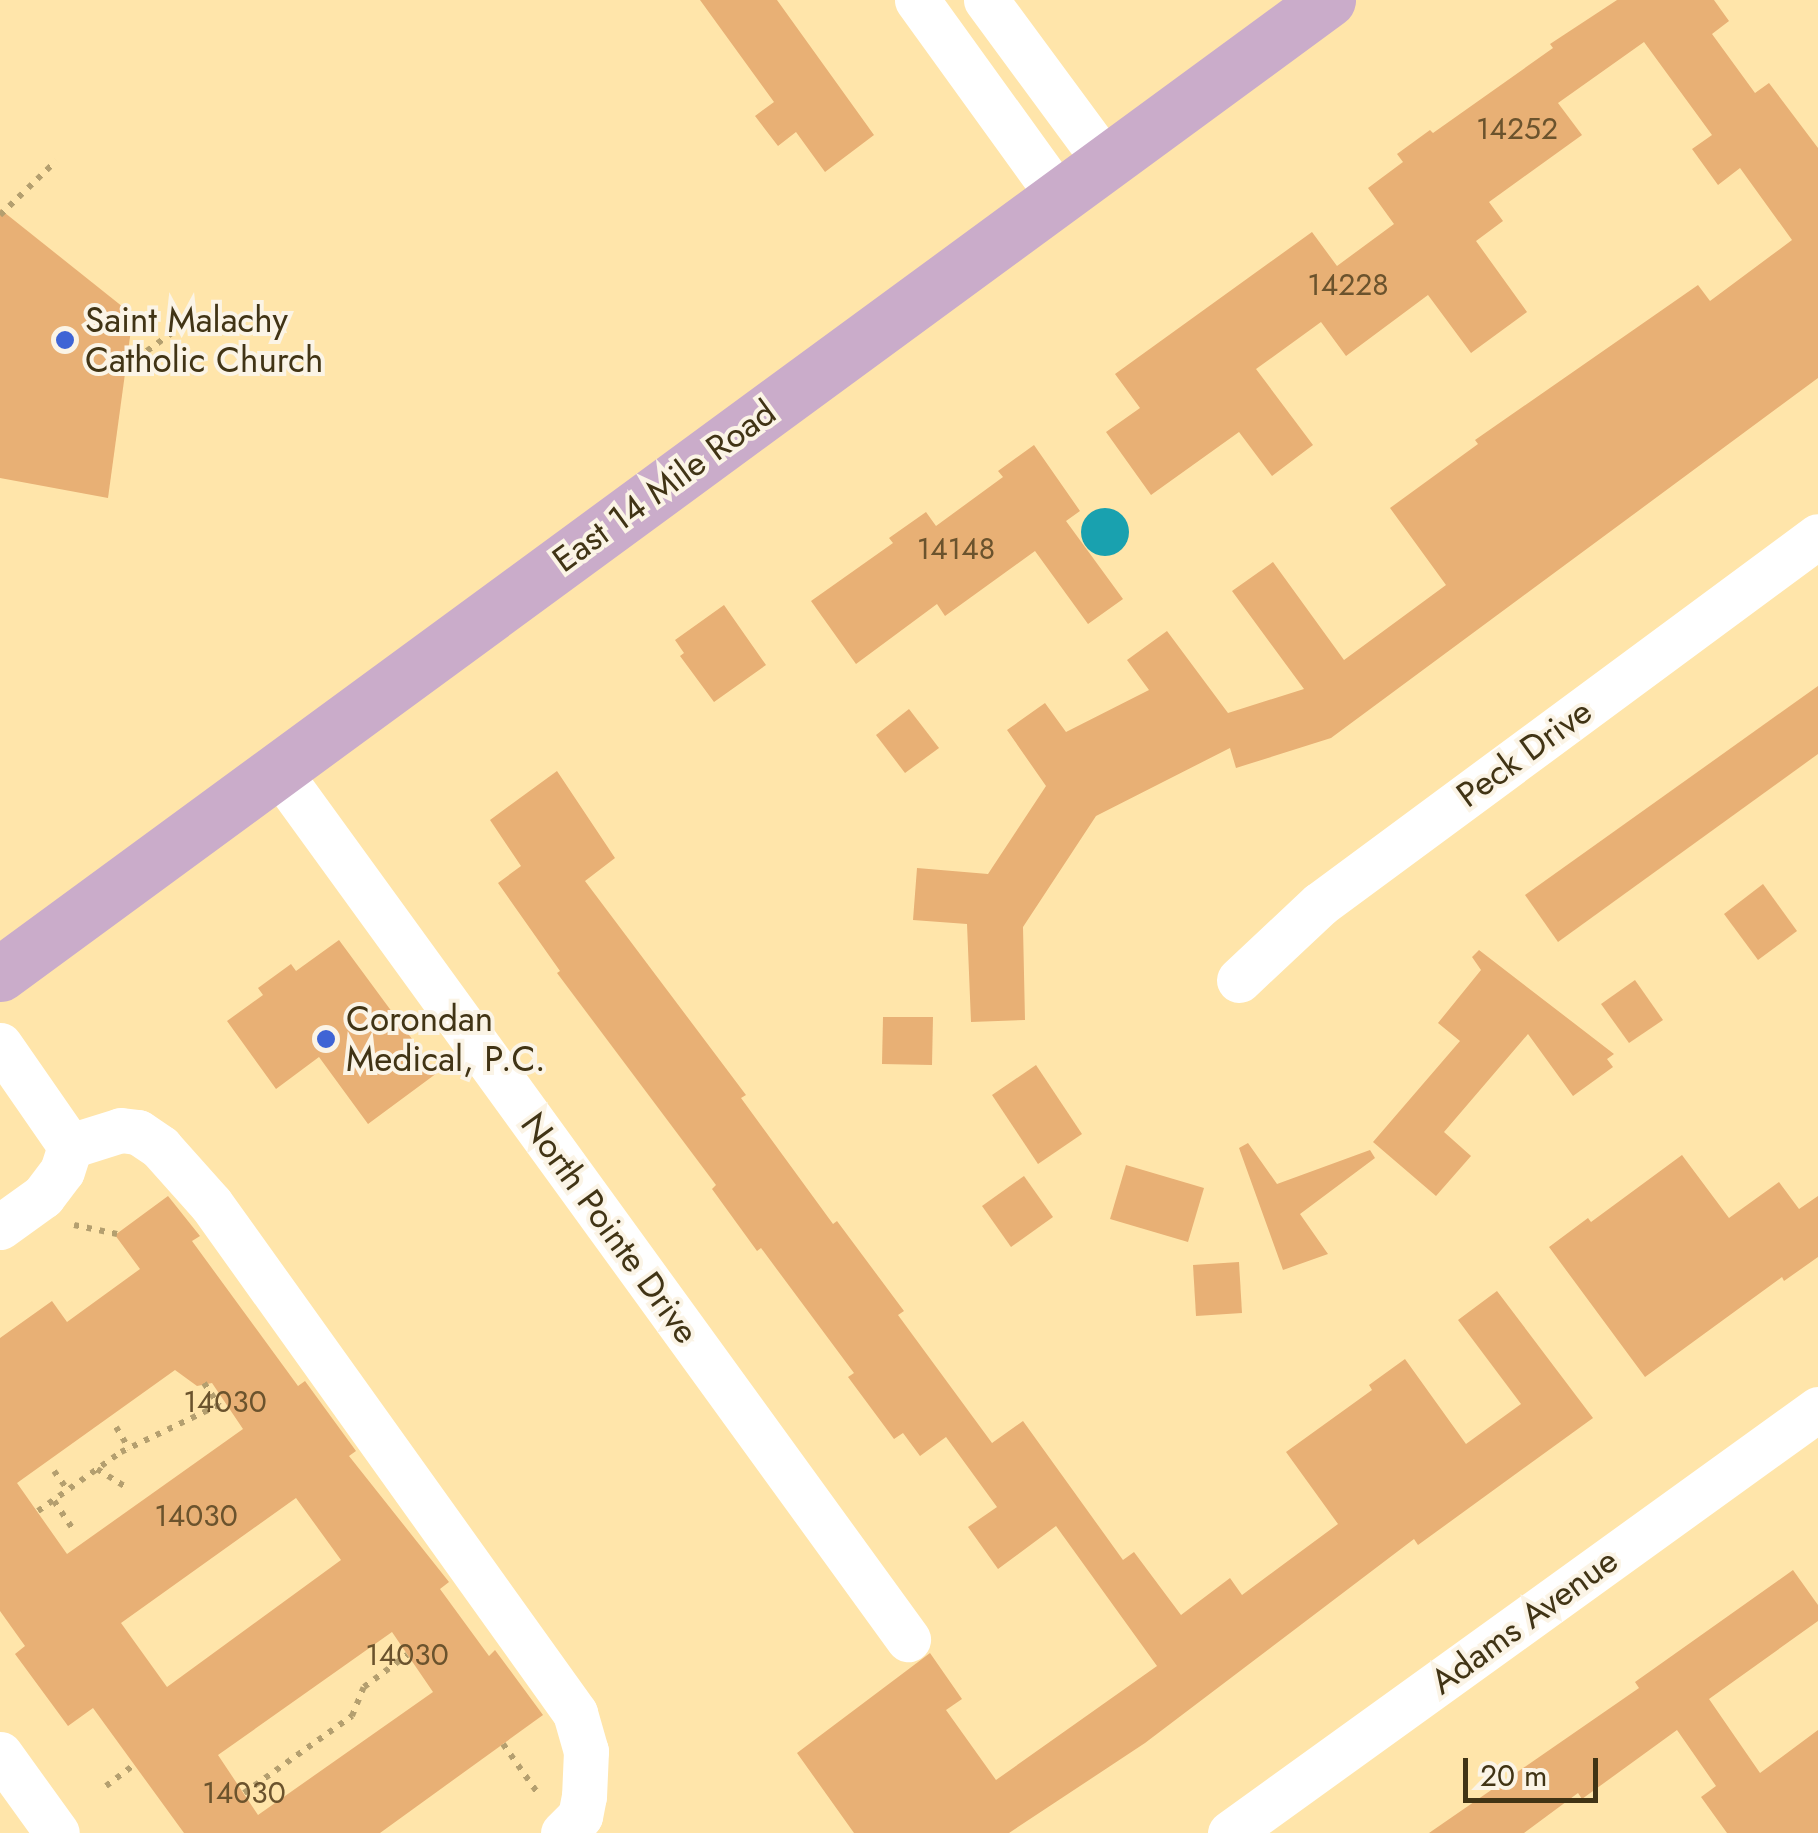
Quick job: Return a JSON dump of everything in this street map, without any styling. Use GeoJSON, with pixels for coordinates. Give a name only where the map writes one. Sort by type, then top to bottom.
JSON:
{"type":"FeatureCollection","features":[{"type":"Feature","properties":{"kind":"main road","name":"East 14 Mile Road"},"geometry":{"type":"LineString","coordinates":[[0,974],[1328,0]]}},
{"type":"Feature","properties":{"kind":"street"},"geometry":{"type":"LineString","coordinates":[[917,0],[1059,196]]}},
{"type":"Feature","properties":{"kind":"street"},"geometry":{"type":"LineString","coordinates":[[986,0],[1106,163]]}},
{"type":"Feature","properties":{"kind":"street","name":"Peck Drive"},"geometry":{"type":"LineString","coordinates":[[1238,980],[1320,904],[1818,536]]}},
{"type":"Feature","properties":{"kind":"street","name":"North Pointe Drive"},"geometry":{"type":"LineString","coordinates":[[277,769],[908,1639]]}},
{"type":"Feature","properties":{"kind":"street"},"geometry":{"type":"LineString","coordinates":[[0,1045],[70,1146]]}},
{"type":"Feature","properties":{"kind":"street"},"geometry":{"type":"LineString","coordinates":[[70,1146],[120,1130],[138,1132],[160,1147],[212,1204],[436,1516],[575,1713],[586,1751],[584,1796],[580,1816],[563,1833]]}},
{"type":"Feature","properties":{"kind":"street"},"geometry":{"type":"LineString","coordinates":[[0,1227],[43,1196],[62,1171],[70,1146]]}},
{"type":"Feature","properties":{"kind":"street","name":"Adams Avenue"},"geometry":{"type":"LineString","coordinates":[[1230,1833],[1818,1409]]}},
{"type":"Feature","properties":{"kind":"street"},"geometry":{"type":"LineString","coordinates":[[0,1754],[57,1833]]}},
{"type":"Feature","properties":{"kind":"path"},"geometry":{"type":"LineString","coordinates":[[0,215],[56,161]]}},
{"type":"Feature","properties":{"kind":"path"},"geometry":{"type":"LineString","coordinates":[[126,366],[180,328]]}},
{"type":"Feature","properties":{"kind":"path"},"geometry":{"type":"LineString","coordinates":[[68,1224],[118,1234]]}},
{"type":"Feature","properties":{"kind":"path"},"geometry":{"type":"LineString","coordinates":[[38,1512],[130,1448],[222,1404],[204,1383]]}},
{"type":"Feature","properties":{"kind":"path"},"geometry":{"type":"LineString","coordinates":[[116,1427],[130,1448]]}},
{"type":"Feature","properties":{"kind":"path"},"geometry":{"type":"LineString","coordinates":[[97,1470],[130,1489]]}},
{"type":"Feature","properties":{"kind":"path"},"geometry":{"type":"LineString","coordinates":[[54,1471],[68,1490]]}},
{"type":"Feature","properties":{"kind":"path"},"geometry":{"type":"LineString","coordinates":[[54,1500],[73,1529]]}},
{"type":"Feature","properties":{"kind":"path"},"geometry":{"type":"LineString","coordinates":[[244,1793],[352,1716],[364,1687],[408,1655]]}},
{"type":"Feature","properties":{"kind":"path"},"geometry":{"type":"LineString","coordinates":[[503,1744],[539,1794]]}},
{"type":"Feature","properties":{"kind":"path"},"geometry":{"type":"LineString","coordinates":[[106,1786],[134,1765]]}},
{"type":"Feature","properties":{"kind":"water"},"geometry":{"type":"Polygon","coordinates":[[[1105,508],[1122,515],[1129,532],[1122,549],[1105,556],[1088,549],[1081,532],[1088,515],[1105,508]]]}},
{"type":"Feature","properties":{"kind":"building"},"geometry":{"type":"Polygon","coordinates":[[[700,0],[777,0],[874,135],[825,172],[796,132],[778,146],[755,116],[774,102],[700,0]]]}},
{"type":"Feature","properties":{"kind":"building"},"geometry":{"type":"Polygon","coordinates":[[[1617,0],[1714,0],[1729,21],[1712,34],[1755,93],[1769,83],[1818,148],[1818,378],[1331,738],[1236,768],[1230,748],[1096,816],[1023,927],[1025,1020],[971,1022],[967,924],[913,920],[917,868],[988,874],[1046,786],[1007,730],[1045,703],[1066,732],[1149,690],[1127,660],[1167,631],[1228,713],[1304,689],[1232,591],[1273,562],[1344,660],[1446,585],[1390,508],[1478,444],[1475,440],[1698,285],[1710,301],[1792,240],[1740,168],[1718,185],[1692,149],[1712,135],[1644,42],[1558,103],[1582,135],[1489,202],[1503,221],[1476,241],[1527,312],[1471,353],[1428,295],[1346,356],[1321,322],[1256,369],[1313,445],[1272,476],[1239,432],[1151,495],[1106,432],[1140,408],[1115,374],[1312,232],[1337,266],[1394,224],[1368,188],[1403,162],[1397,154],[1430,130],[1433,133],[1553,48],[1550,44],[1617,0]]]}},
{"type":"Feature","properties":{"kind":"building","name":"Saint Malachy Catholic Church"},"geometry":{"type":"Polygon","coordinates":[[[0,209],[133,315],[108,498],[0,478],[0,209]]]}},
{"type":"Feature","properties":{"kind":"building"},"geometry":{"type":"Polygon","coordinates":[[[1034,445],[1080,511],[1066,521],[1123,599],[1088,624],[1035,551],[945,616],[937,604],[856,664],[811,601],[893,543],[889,538],[926,512],[936,526],[1003,477],[998,471],[1034,445]]]}},
{"type":"Feature","properties":{"kind":"building"},"geometry":{"type":"Polygon","coordinates":[[[724,605],[766,665],[714,702],[680,656],[684,653],[675,640],[724,605]]]}},
{"type":"Feature","properties":{"kind":"building"},"geometry":{"type":"Polygon","coordinates":[[[1818,686],[1818,754],[1558,942],[1525,895],[1818,686]]]}},
{"type":"Feature","properties":{"kind":"building"},"geometry":{"type":"Polygon","coordinates":[[[909,709],[939,748],[905,773],[876,735],[909,709]]]}},
{"type":"Feature","properties":{"kind":"building"},"geometry":{"type":"Polygon","coordinates":[[[557,771],[615,858],[585,881],[746,1095],[741,1098],[833,1224],[837,1221],[904,1311],[898,1315],[992,1443],[1023,1421],[1123,1560],[1134,1552],[1181,1615],[1230,1578],[1242,1595],[1338,1524],[1286,1452],[1372,1390],[1369,1385],[1405,1359],[1466,1444],[1521,1404],[1458,1320],[1497,1291],[1593,1418],[1418,1545],[1414,1539],[1145,1743],[1009,1833],[854,1833],[797,1753],[930,1653],[962,1699],[946,1710],[996,1780],[1157,1666],[1056,1526],[998,1569],[968,1527],[997,1507],[946,1437],[920,1456],[903,1433],[894,1439],[848,1377],[854,1373],[761,1248],[757,1251],[712,1189],[716,1185],[557,973],[560,971],[498,883],[521,866],[490,820],[557,771]]]}},
{"type":"Feature","properties":{"kind":"building"},"geometry":{"type":"Polygon","coordinates":[[[1763,884],[1797,931],[1758,960],[1724,914],[1763,884]]]}},
{"type":"Feature","properties":{"kind":"building","name":"Corondan Medical, P.C."},"geometry":{"type":"Polygon","coordinates":[[[339,940],[437,1073],[368,1124],[319,1057],[276,1089],[227,1021],[263,995],[258,988],[291,964],[296,971],[339,940]]]}},
{"type":"Feature","properties":{"kind":"building"},"geometry":{"type":"Polygon","coordinates":[[[1479,950],[1614,1054],[1607,1059],[1613,1067],[1573,1096],[1528,1034],[1444,1132],[1471,1156],[1436,1196],[1373,1142],[1460,1041],[1438,1023],[1481,970],[1472,957],[1479,950]]]}},
{"type":"Feature","properties":{"kind":"building"},"geometry":{"type":"Polygon","coordinates":[[[1635,980],[1663,1020],[1629,1043],[1601,1004],[1635,980]]]}},
{"type":"Feature","properties":{"kind":"building"},"geometry":{"type":"Polygon","coordinates":[[[883,1017],[933,1017],[932,1065],[882,1064],[883,1017]]]}},
{"type":"Feature","properties":{"kind":"building"},"geometry":{"type":"Polygon","coordinates":[[[1036,1065],[1082,1134],[1038,1164],[992,1095],[1036,1065]]]}},
{"type":"Feature","properties":{"kind":"building"},"geometry":{"type":"Polygon","coordinates":[[[1248,1143],[1277,1184],[1370,1150],[1375,1158],[1300,1214],[1328,1254],[1283,1270],[1239,1148],[1248,1143]]]}},
{"type":"Feature","properties":{"kind":"building"},"geometry":{"type":"Polygon","coordinates":[[[1682,1155],[1729,1218],[1779,1182],[1799,1209],[1818,1196],[1818,1257],[1784,1281],[1782,1277],[1645,1377],[1549,1247],[1588,1218],[1591,1222],[1682,1155]]]}},
{"type":"Feature","properties":{"kind":"building"},"geometry":{"type":"Polygon","coordinates":[[[1126,1165],[1204,1188],[1188,1242],[1110,1219],[1126,1165]]]}},
{"type":"Feature","properties":{"kind":"building"},"geometry":{"type":"Polygon","coordinates":[[[1024,1176],[1053,1217],[1011,1247],[982,1206],[1024,1176]]]}},
{"type":"Feature","properties":{"kind":"building"},"geometry":{"type":"Polygon","coordinates":[[[168,1196],[200,1236],[192,1241],[298,1386],[305,1381],[356,1451],[349,1456],[449,1582],[440,1589],[489,1656],[495,1650],[543,1715],[380,1833],[184,1833],[93,1708],[68,1726],[15,1654],[25,1646],[0,1611],[0,1338],[52,1301],[67,1322],[140,1269],[115,1235],[168,1196]],[[175,1370],[17,1483],[67,1554],[243,1429],[212,1383],[197,1386],[175,1370]],[[296,1498],[121,1623],[167,1687],[341,1560],[296,1498]],[[392,1632],[218,1755],[258,1815],[433,1692],[392,1632]]]}},
{"type":"Feature","properties":{"kind":"building"},"geometry":{"type":"Polygon","coordinates":[[[1239,1262],[1242,1313],[1196,1316],[1193,1265],[1239,1262]]]}},
{"type":"Feature","properties":{"kind":"building"},"geometry":{"type":"Polygon","coordinates":[[[1793,1570],[1818,1605],[1818,1621],[1709,1699],[1760,1773],[1818,1730],[1818,1833],[1727,1833],[1701,1797],[1716,1786],[1677,1730],[1582,1799],[1578,1793],[1524,1833],[1429,1833],[1639,1688],[1635,1682],[1793,1570]]]}},
{"type":"Feature","properties":{"kind":"place","name":"Saint Malachy Catholic Church"},"geometry":{"type":"Point","coordinates":[65,340]}},
{"type":"Feature","properties":{"kind":"place","name":"Corondan Medical, P.C."},"geometry":{"type":"Point","coordinates":[326,1039]}}]}
